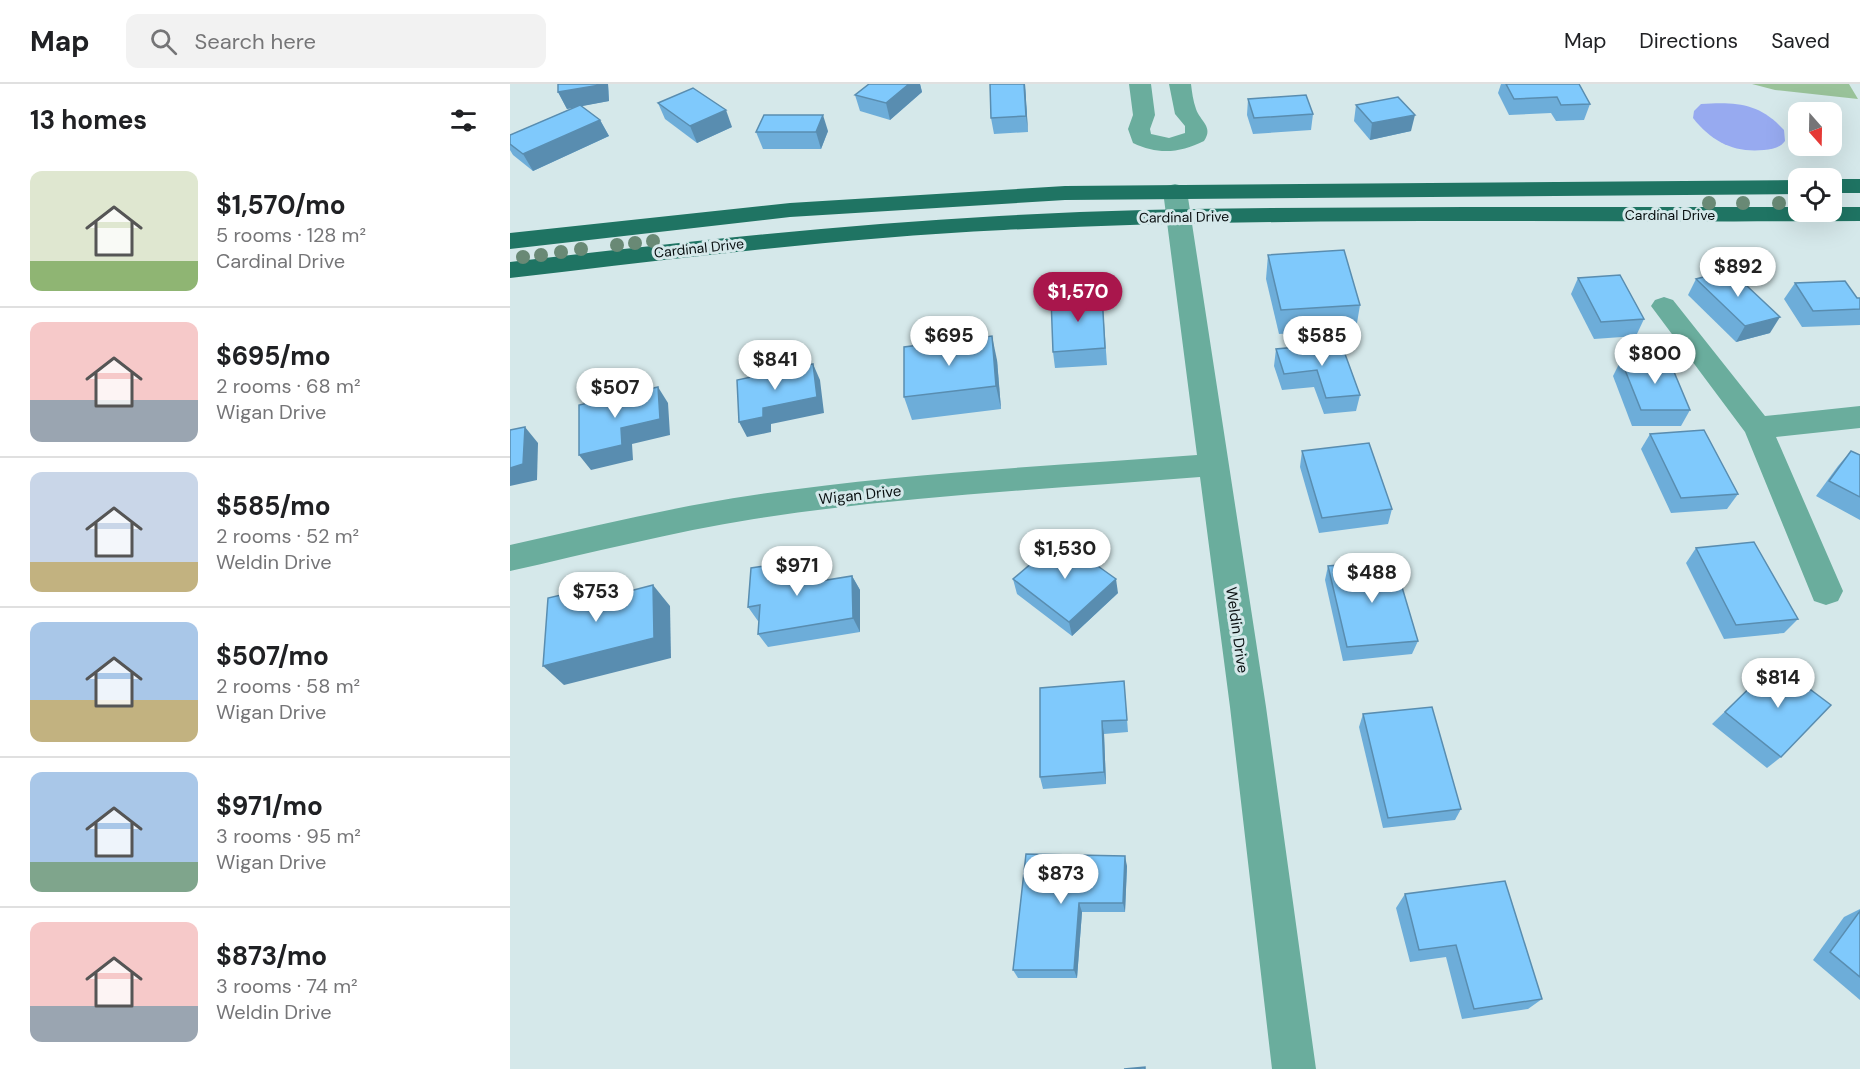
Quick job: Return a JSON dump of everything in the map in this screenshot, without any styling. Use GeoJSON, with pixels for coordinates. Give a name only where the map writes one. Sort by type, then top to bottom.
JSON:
{"type":"FeatureCollection","features":[{"type":"Feature","properties":{"kind":"main road"},"geometry":{"type":"LineString","coordinates":[[1842,186],[1860,186]]}},
{"type":"Feature","properties":{"kind":"main road","name":"Cardinal Drive"},"geometry":{"type":"LineString","coordinates":[[510,270],[798,238],[970,225],[1177,204],[1788,187]]}},
{"type":"Feature","properties":{"kind":"main road","name":"Cardinal Drive"},"geometry":{"type":"LineString","coordinates":[[510,241],[790,210],[956,198],[1177,204],[1860,214]]}},
{"type":"Feature","properties":{"kind":"street"},"geometry":{"type":"LineString","coordinates":[[1140,84],[1144,115],[1139,129],[1141,138],[1152,144],[1167,146],[1183,143],[1196,136],[1196,125],[1186,114],[1180,84]]}},
{"type":"Feature","properties":{"kind":"street","name":"Weldin Drive"},"geometry":{"type":"LineString","coordinates":[[1177,204],[1294,1069]]}},
{"type":"Feature","properties":{"kind":"street"},"geometry":{"type":"LineString","coordinates":[[1664,306],[1758,428],[1826,591]]}},
{"type":"Feature","properties":{"kind":"street"},"geometry":{"type":"LineString","coordinates":[[1758,428],[1860,417]]}},
{"type":"Feature","properties":{"kind":"street","name":"Wigan Drive"},"geometry":{"type":"LineString","coordinates":[[510,558],[661,524],[776,504],[878,492],[1214,465]]}},
{"type":"Feature","properties":{"kind":"green space"},"geometry":{"type":"Polygon","coordinates":[[[1752,84],[1849,84],[1858,99],[1775,90],[1752,84]]]}},
{"type":"Feature","properties":{"kind":"water"},"geometry":{"type":"Polygon","coordinates":[[[1726,103],[1756,109],[1766,114],[1784,130],[1785,141],[1773,149],[1733,148],[1708,134],[1693,118],[1694,111],[1701,104],[1726,103]]]}},
{"type":"Feature","properties":{"kind":"building"},"geometry":{"type":"Polygon","coordinates":[[[558,84],[600,84],[600,85],[558,92],[558,84]]]}},
{"type":"Feature","properties":{"kind":"building"},"geometry":{"type":"Polygon","coordinates":[[[869,84],[909,84],[886,103],[855,95],[869,84]]]}},
{"type":"Feature","properties":{"kind":"building"},"geometry":{"type":"Polygon","coordinates":[[[990,84],[1024,84],[1026,116],[991,118],[990,84]]]}},
{"type":"Feature","properties":{"kind":"building"},"geometry":{"type":"Polygon","coordinates":[[[1506,84],[1579,84],[1590,104],[1561,105],[1557,97],[1514,99],[1506,84]]]}},
{"type":"Feature","properties":{"kind":"building"},"geometry":{"type":"Polygon","coordinates":[[[693,88],[726,110],[690,126],[658,103],[693,88]]]}},
{"type":"Feature","properties":{"kind":"building"},"geometry":{"type":"Polygon","coordinates":[[[1306,95],[1313,114],[1254,118],[1248,99],[1306,95]]]}},
{"type":"Feature","properties":{"kind":"building"},"geometry":{"type":"Polygon","coordinates":[[[1398,97],[1415,115],[1372,123],[1356,105],[1398,97]]]}},
{"type":"Feature","properties":{"kind":"building"},"geometry":{"type":"Polygon","coordinates":[[[580,105],[600,120],[523,154],[510,144],[510,135],[580,105]]]}},
{"type":"Feature","properties":{"kind":"building"},"geometry":{"type":"Polygon","coordinates":[[[764,115],[823,115],[816,132],[756,132],[764,115]]]}},
{"type":"Feature","properties":{"kind":"building"},"geometry":{"type":"Polygon","coordinates":[[[1344,250],[1360,305],[1281,310],[1268,255],[1344,250]]]}},
{"type":"Feature","properties":{"kind":"building"},"geometry":{"type":"Polygon","coordinates":[[[1730,270],[1780,317],[1745,326],[1696,279],[1730,270]]]}},
{"type":"Feature","properties":{"kind":"building"},"geometry":{"type":"Polygon","coordinates":[[[1620,275],[1644,319],[1601,322],[1578,278],[1620,275]]]}},
{"type":"Feature","properties":{"kind":"building"},"geometry":{"type":"Polygon","coordinates":[[[1845,281],[1857,298],[1860,298],[1860,309],[1813,311],[1795,283],[1845,281]]]}},
{"type":"Feature","properties":{"kind":"building"},"geometry":{"type":"Polygon","coordinates":[[[1102,294],[1105,348],[1053,352],[1051,298],[1102,294]]]}},
{"type":"Feature","properties":{"kind":"building"},"geometry":{"type":"Polygon","coordinates":[[[992,336],[996,386],[904,397],[904,347],[992,336]]]}},
{"type":"Feature","properties":{"kind":"building"},"geometry":{"type":"Polygon","coordinates":[[[1341,343],[1360,395],[1326,398],[1317,370],[1284,374],[1276,349],[1341,343]]]}},
{"type":"Feature","properties":{"kind":"building"},"geometry":{"type":"Polygon","coordinates":[[[1621,360],[1669,360],[1690,410],[1641,410],[1621,360]]]}},
{"type":"Feature","properties":{"kind":"building"},"geometry":{"type":"Polygon","coordinates":[[[813,364],[817,397],[763,408],[763,417],[739,422],[737,380],[813,364]]]}},
{"type":"Feature","properties":{"kind":"building"},"geometry":{"type":"Polygon","coordinates":[[[658,387],[660,419],[621,428],[622,445],[579,455],[579,405],[658,387]]]}},
{"type":"Feature","properties":{"kind":"building"},"geometry":{"type":"Polygon","coordinates":[[[525,427],[523,464],[510,468],[510,430],[525,427]]]}},
{"type":"Feature","properties":{"kind":"building"},"geometry":{"type":"Polygon","coordinates":[[[1704,430],[1738,494],[1681,498],[1650,434],[1704,430]]]}},
{"type":"Feature","properties":{"kind":"building"},"geometry":{"type":"Polygon","coordinates":[[[1369,443],[1392,509],[1322,518],[1302,451],[1369,443]]]}},
{"type":"Feature","properties":{"kind":"building"},"geometry":{"type":"Polygon","coordinates":[[[1851,451],[1860,455],[1860,497],[1829,481],[1851,451]]]}},
{"type":"Feature","properties":{"kind":"building"},"geometry":{"type":"Polygon","coordinates":[[[1060,539],[1116,579],[1069,622],[1013,579],[1060,539]]]}},
{"type":"Feature","properties":{"kind":"building"},"geometry":{"type":"Polygon","coordinates":[[[1754,542],[1798,619],[1736,625],[1696,548],[1754,542]]]}},
{"type":"Feature","properties":{"kind":"building"},"geometry":{"type":"Polygon","coordinates":[[[808,559],[808,583],[852,576],[853,618],[758,634],[760,605],[748,607],[751,568],[808,559]]]}},
{"type":"Feature","properties":{"kind":"building"},"geometry":{"type":"Polygon","coordinates":[[[1394,560],[1418,641],[1347,647],[1328,566],[1394,560]]]}},
{"type":"Feature","properties":{"kind":"building"},"geometry":{"type":"Polygon","coordinates":[[[653,585],[654,638],[543,666],[548,598],[599,586],[599,599],[653,585]]]}},
{"type":"Feature","properties":{"kind":"building"},"geometry":{"type":"Polygon","coordinates":[[[1775,663],[1831,705],[1781,757],[1725,712],[1775,663]]]}},
{"type":"Feature","properties":{"kind":"building"},"geometry":{"type":"Polygon","coordinates":[[[1124,681],[1127,720],[1102,721],[1104,772],[1040,777],[1040,688],[1124,681]]]}},
{"type":"Feature","properties":{"kind":"building"},"geometry":{"type":"Polygon","coordinates":[[[1432,707],[1461,809],[1388,818],[1363,714],[1432,707]]]}},
{"type":"Feature","properties":{"kind":"building"},"geometry":{"type":"Polygon","coordinates":[[[1026,854],[1125,856],[1123,903],[1079,903],[1074,970],[1013,970],[1026,854]]]}},
{"type":"Feature","properties":{"kind":"building"},"geometry":{"type":"Polygon","coordinates":[[[1505,881],[1542,999],[1474,1009],[1456,945],[1419,950],[1405,894],[1505,881]]]}},
{"type":"Feature","properties":{"kind":"building"},"geometry":{"type":"Polygon","coordinates":[[[1860,911],[1860,977],[1830,952],[1860,911]]]}}]}
